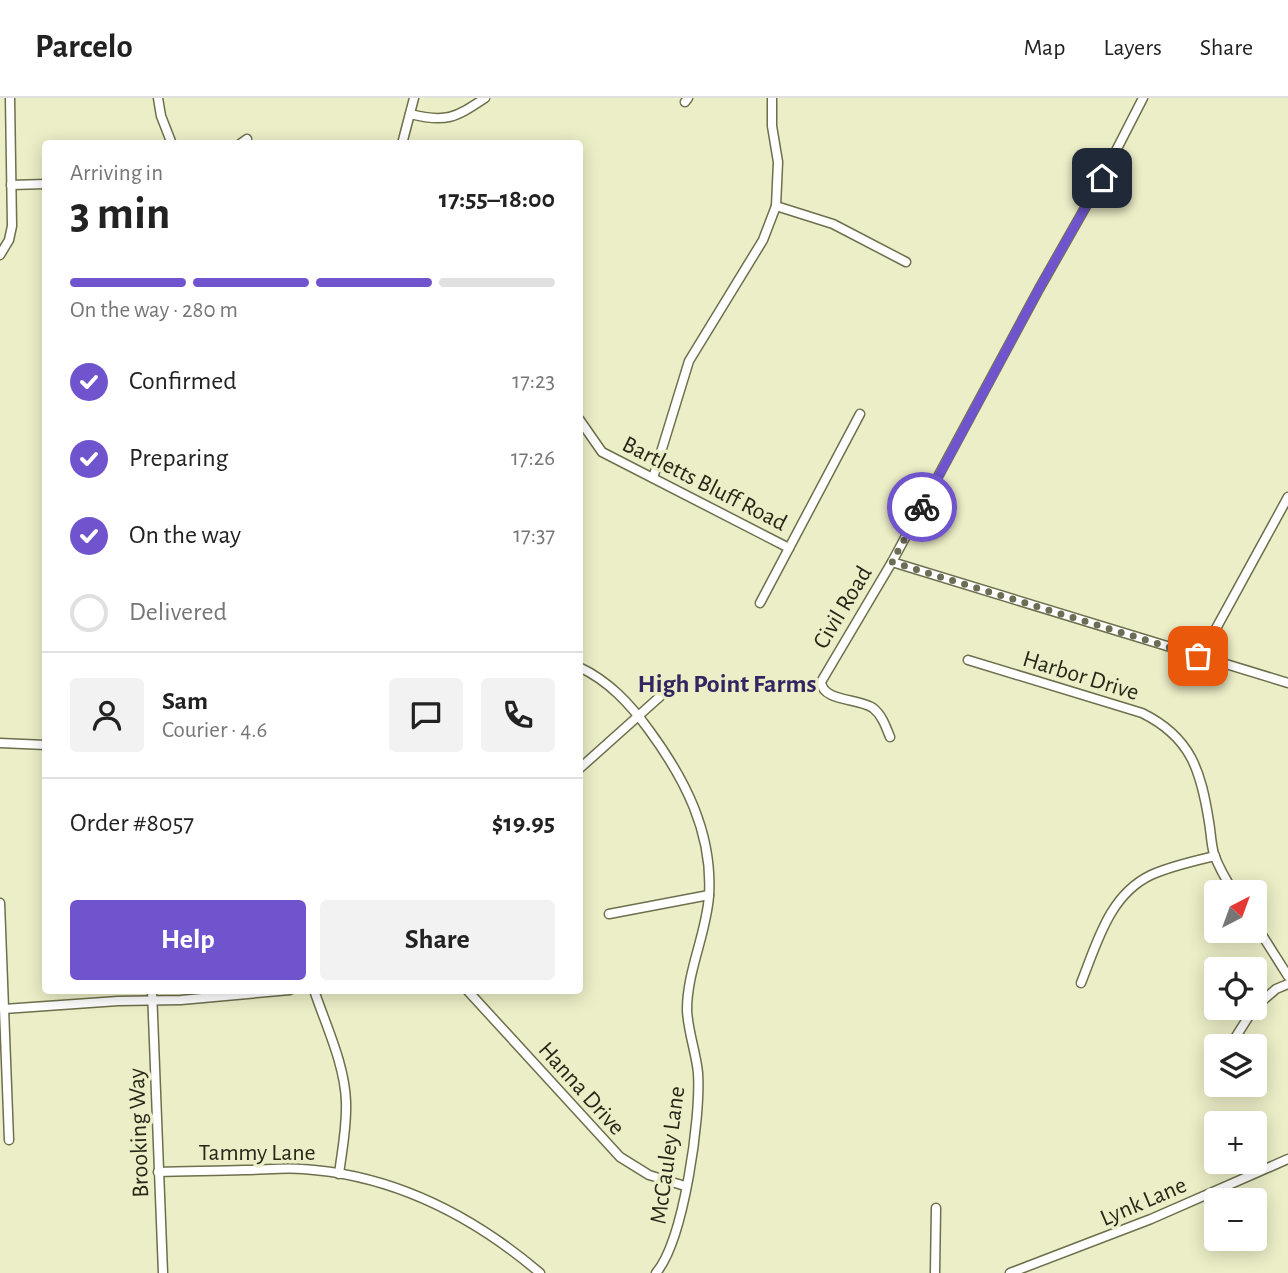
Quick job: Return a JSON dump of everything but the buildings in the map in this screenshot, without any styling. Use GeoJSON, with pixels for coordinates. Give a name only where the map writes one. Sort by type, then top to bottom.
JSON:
{"type":"FeatureCollection","features":[{"type":"Feature","properties":{"kind":"street"},"geometry":{"type":"LineString","coordinates":[[0,255],[9,240],[12,226],[10,98]]}},
{"type":"Feature","properties":{"kind":"street"},"geometry":{"type":"LineString","coordinates":[[158,98],[161,116],[170,140]]}},
{"type":"Feature","properties":{"kind":"street"},"geometry":{"type":"LineString","coordinates":[[403,140],[414,98]]}},
{"type":"Feature","properties":{"kind":"street"},"geometry":{"type":"LineString","coordinates":[[410,114],[439,120],[463,113],[485,98]]}},
{"type":"Feature","properties":{"kind":"street"},"geometry":{"type":"LineString","coordinates":[[653,478],[689,361],[764,240],[776,206],[778,162],[772,126],[772,98]]}},
{"type":"Feature","properties":{"kind":"street","name":"Civil Road"},"geometry":{"type":"LineString","coordinates":[[890,737],[880,715],[874,709],[860,702],[827,693],[821,682],[892,562],[1143,98]]}},
{"type":"Feature","properties":{"kind":"street"},"geometry":{"type":"LineString","coordinates":[[0,112],[10,111]]}},
{"type":"Feature","properties":{"kind":"street"},"geometry":{"type":"LineString","coordinates":[[12,186],[42,184]]}},
{"type":"Feature","properties":{"kind":"street"},"geometry":{"type":"LineString","coordinates":[[776,206],[833,223],[906,262]]}},
{"type":"Feature","properties":{"kind":"street"},"geometry":{"type":"LineString","coordinates":[[760,603],[860,414]]}},
{"type":"Feature","properties":{"kind":"street","name":"Bartletts Bluff Road"},"geometry":{"type":"LineString","coordinates":[[583,425],[602,452],[789,548]]}},
{"type":"Feature","properties":{"kind":"street"},"geometry":{"type":"LineString","coordinates":[[1213,634],[1288,497]]}},
{"type":"Feature","properties":{"kind":"street"},"geometry":{"type":"LineString","coordinates":[[892,562],[1288,683]]}},
{"type":"Feature","properties":{"kind":"street","name":"Harbor Drive"},"geometry":{"type":"LineString","coordinates":[[968,660],[1142,713],[1167,727],[1188,750],[1199,774],[1215,856],[1228,880]]}},
{"type":"Feature","properties":{"kind":"street","name":"McCauley Lane"},"geometry":{"type":"LineString","coordinates":[[583,669],[606,683],[638,716],[676,768],[692,801],[704,840],[709,895],[687,997],[687,1014],[699,1093],[697,1115],[677,1233],[667,1258],[656,1273]]}},
{"type":"Feature","properties":{"kind":"street"},"geometry":{"type":"LineString","coordinates":[[583,765],[674,684]]}},
{"type":"Feature","properties":{"kind":"street"},"geometry":{"type":"LineString","coordinates":[[0,743],[42,745]]}},
{"type":"Feature","properties":{"kind":"street"},"geometry":{"type":"LineString","coordinates":[[1080,983],[1110,915],[1127,892],[1158,872],[1215,856]]}},
{"type":"Feature","properties":{"kind":"street"},"geometry":{"type":"LineString","coordinates":[[609,914],[709,895]]}},
{"type":"Feature","properties":{"kind":"street"},"geometry":{"type":"LineString","coordinates":[[0,903],[9,1140]]}},
{"type":"Feature","properties":{"kind":"street"},"geometry":{"type":"LineString","coordinates":[[1267,943],[1288,976]]}},
{"type":"Feature","properties":{"kind":"street"},"geometry":{"type":"LineString","coordinates":[[1267,996],[1288,984]]}},
{"type":"Feature","properties":{"kind":"street"},"geometry":{"type":"LineString","coordinates":[[4,1009],[152,995],[181,1000],[246,994]]}},
{"type":"Feature","properties":{"kind":"street"},"geometry":{"type":"LineString","coordinates":[[315,994],[339,1066],[346,1099],[346,1127],[339,1174]]}},
{"type":"Feature","properties":{"kind":"street","name":"Hanna Drive"},"geometry":{"type":"LineString","coordinates":[[471,994],[620,1157],[649,1175],[685,1186]]}},
{"type":"Feature","properties":{"kind":"street","name":"Brooking Way"},"geometry":{"type":"LineString","coordinates":[[152,995],[163,1273]]}},
{"type":"Feature","properties":{"kind":"street","name":"Lynk Lane"},"geometry":{"type":"LineString","coordinates":[[1010,1273],[1140,1224],[1288,1159]]}},
{"type":"Feature","properties":{"kind":"street","name":"Tammy Lane"},"geometry":{"type":"LineString","coordinates":[[158,1172],[288,1168],[339,1174],[395,1188],[445,1208],[497,1239],[540,1273]]}},
{"type":"Feature","properties":{"kind":"street"},"geometry":{"type":"LineString","coordinates":[[935,1273],[936,1208]]}},
{"type":"Feature","properties":{"kind":"way so far"},"geometry":{"type":"LineString","coordinates":[[922,507],[892,562],[1198,656]]}},
{"type":"Feature","properties":{"kind":"district","name":"High Point Farms"},"geometry":{"type":"Point","coordinates":[727,683]}},
{"type":"Feature","properties":{"kind":"route"},"geometry":{"type":"LineString","coordinates":[[922,507],[1102,178]]}}]}
